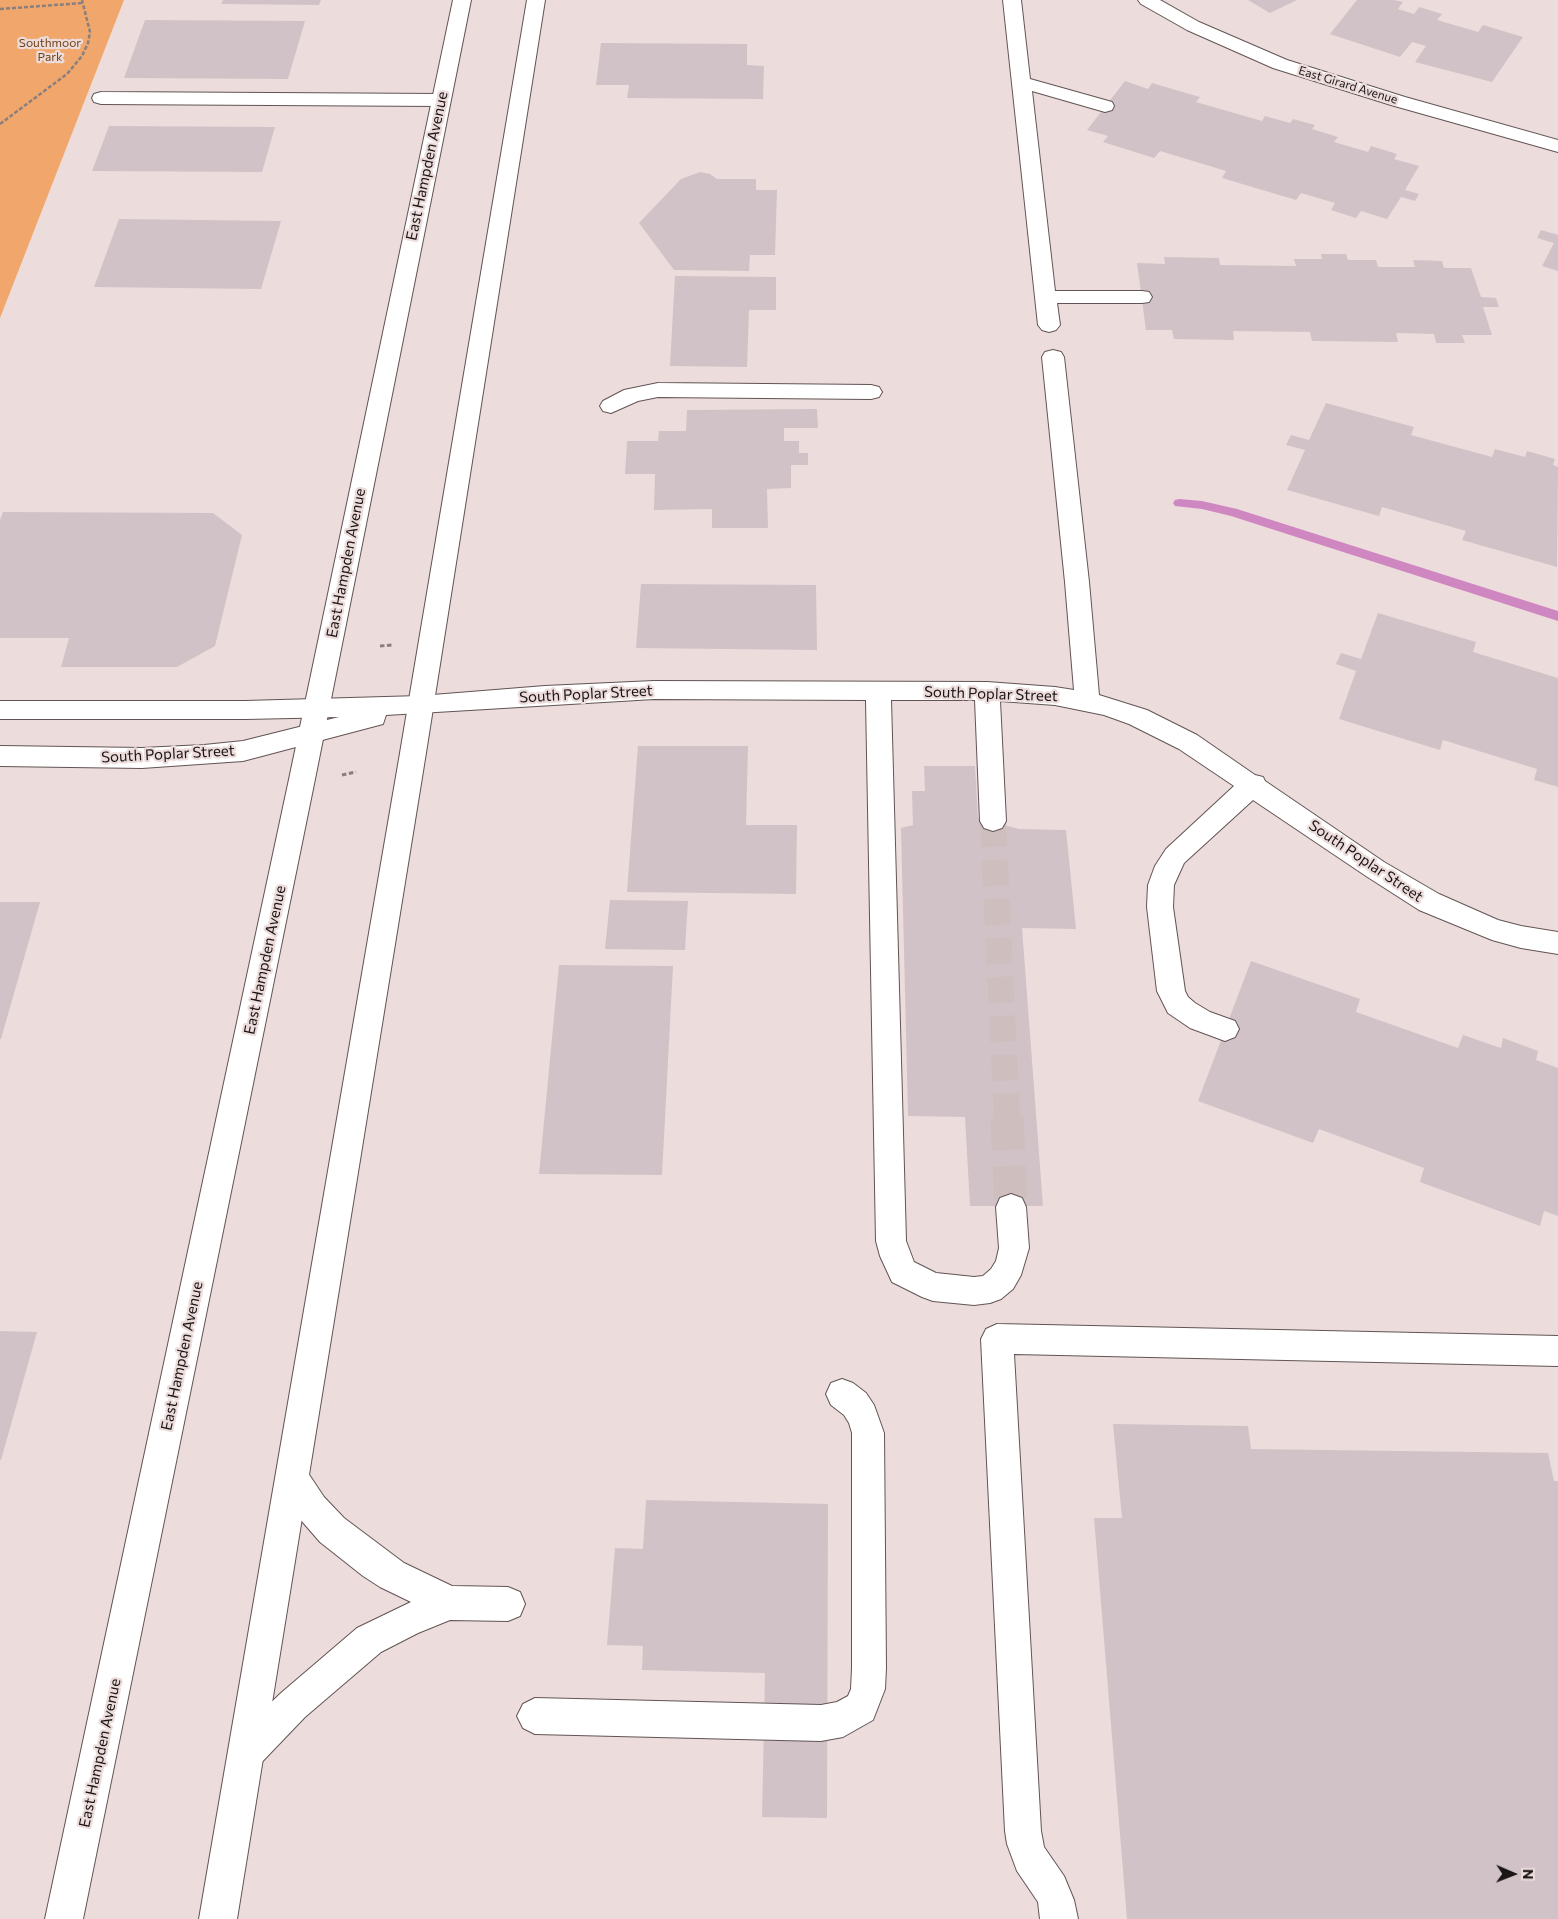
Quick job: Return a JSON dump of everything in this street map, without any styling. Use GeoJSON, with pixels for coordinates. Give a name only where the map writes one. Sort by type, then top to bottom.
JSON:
{"type":"FeatureCollection","features":[{"type":"Feature","properties":{"kind":"main road","name":"East Hampden Avenue"},"geometry":{"type":"LineString","coordinates":[[64,1919],[314,721],[462,0]]}},
{"type":"Feature","properties":{"kind":"main road"},"geometry":{"type":"LineString","coordinates":[[218,1919],[536,0]]}},
{"type":"Feature","properties":{"kind":"main road"},"geometry":{"type":"LineString","coordinates":[[1012,0],[1049,325]]}},
{"type":"Feature","properties":{"kind":"main road","name":"East Girard Avenue"},"geometry":{"type":"LineString","coordinates":[[1147,0],[1194,26],[1280,64],[1398,101],[1558,146]]}},
{"type":"Feature","properties":{"kind":"main road"},"geometry":{"type":"LineString","coordinates":[[1022,82],[1105,106]]}},
{"type":"Feature","properties":{"kind":"main road"},"geometry":{"type":"LineString","coordinates":[[101,98],[442,100]]}},
{"type":"Feature","properties":{"kind":"main road"},"geometry":{"type":"LineString","coordinates":[[1046,297],[1142,297]]}},
{"type":"Feature","properties":{"kind":"main road"},"geometry":{"type":"LineString","coordinates":[[1053,357],[1077,582],[1087,700]]}},
{"type":"Feature","properties":{"kind":"main road"},"geometry":{"type":"LineString","coordinates":[[611,406],[632,395],[658,390],[872,392]]}},
{"type":"Feature","properties":{"kind":"main road","name":"South Poplar Street"},"geometry":{"type":"LineString","coordinates":[[0,710],[158,711],[314,721],[420,705],[545,695],[654,690],[987,691],[1087,700],[1122,711],[1176,735],[1254,784],[1375,869],[1429,902],[1492,929],[1536,941],[1558,943]]}},
{"type":"Feature","properties":{"kind":"main road"},"geometry":{"type":"LineString","coordinates":[[987,691],[993,821]]}},
{"type":"Feature","properties":{"kind":"main road"},"geometry":{"type":"LineString","coordinates":[[878,692],[891,1241],[895,1256],[903,1272],[933,1286],[974,1291],[990,1289],[1002,1279],[1010,1265],[1014,1248],[1011,1207]]}},
{"type":"Feature","properties":{"kind":"main road","name":"South Poplar Street"},"geometry":{"type":"LineString","coordinates":[[0,756],[184,757],[243,751],[314,721]]}},
{"type":"Feature","properties":{"kind":"main road"},"geometry":{"type":"LineString","coordinates":[[1225,1030],[1184,1011],[1178,1005],[1171,991],[1160,907],[1161,885],[1168,866],[1175,856],[1254,784]]}},
{"type":"Feature","properties":{"kind":"main road"},"geometry":{"type":"LineString","coordinates":[[1059,1919],[1056,1900],[1051,1889],[1030,1858],[1023,1831],[997,1339],[1558,1351]]}},
{"type":"Feature","properties":{"kind":"main road"},"geometry":{"type":"LineString","coordinates":[[535,1716],[821,1722],[843,1719],[861,1708],[868,1689],[870,1668],[868,1433],[863,1416],[855,1404],[842,1394]]}},
{"type":"Feature","properties":{"kind":"main road"},"geometry":{"type":"LineString","coordinates":[[292,1478],[312,1508],[332,1530],[354,1549],[392,1575],[450,1603]]}},
{"type":"Feature","properties":{"kind":"main road"},"geometry":{"type":"LineString","coordinates":[[246,1752],[293,1705],[369,1640],[406,1621],[450,1603],[508,1604]]}},
{"type":"Feature","properties":{"kind":"path"},"geometry":{"type":"LineString","coordinates":[[0,9],[82,2],[90,32],[88,43],[82,56],[67,74],[0,124]]}},
{"type":"Feature","properties":{"kind":"path"},"geometry":{"type":"LineString","coordinates":[[336,776],[356,772]]}},
{"type":"Feature","properties":{"kind":"green space","name":"Southmoor Park"},"geometry":{"type":"Polygon","coordinates":[[[0,0],[124,0],[0,318],[0,0]]]}},
{"type":"Feature","properties":{"kind":"building"},"geometry":{"type":"Polygon","coordinates":[[[223,0],[321,0],[319,5],[221,4],[223,0]]]}},
{"type":"Feature","properties":{"kind":"building"},"geometry":{"type":"Polygon","coordinates":[[[1248,0],[1297,0],[1270,13],[1248,0]]]}},
{"type":"Feature","properties":{"kind":"building"},"geometry":{"type":"Polygon","coordinates":[[[1357,0],[1394,0],[1403,2],[1398,9],[1414,14],[1419,7],[1442,14],[1437,20],[1478,32],[1483,25],[1523,37],[1492,82],[1415,62],[1426,46],[1412,42],[1400,57],[1330,34],[1357,0]]]}},
{"type":"Feature","properties":{"kind":"building"},"geometry":{"type":"Polygon","coordinates":[[[145,20],[305,21],[288,79],[124,78],[145,20]]]}},
{"type":"Feature","properties":{"kind":"building"},"geometry":{"type":"Polygon","coordinates":[[[601,43],[747,44],[747,65],[764,66],[763,99],[627,98],[629,85],[596,85],[601,43]]]}},
{"type":"Feature","properties":{"kind":"building"},"geometry":{"type":"Polygon","coordinates":[[[1125,81],[1148,89],[1152,83],[1200,97],[1196,102],[1262,121],[1265,116],[1290,123],[1293,119],[1315,125],[1312,129],[1338,137],[1334,142],[1368,152],[1371,146],[1397,154],[1394,159],[1419,166],[1405,190],[1419,194],[1415,201],[1401,197],[1387,219],[1361,211],[1356,218],[1331,210],[1335,203],[1301,193],[1296,200],[1222,178],[1226,171],[1160,151],[1154,158],[1103,142],[1108,136],[1087,130],[1125,81]]]}},
{"type":"Feature","properties":{"kind":"building"},"geometry":{"type":"Polygon","coordinates":[[[109,126],[275,127],[262,172],[92,171],[109,126]]]}},
{"type":"Feature","properties":{"kind":"building"},"geometry":{"type":"Polygon","coordinates":[[[700,172],[710,174],[717,179],[756,179],[756,190],[777,190],[775,255],[750,255],[749,271],[674,270],[639,223],[681,179],[700,172]]]}},
{"type":"Feature","properties":{"kind":"building"},"geometry":{"type":"Polygon","coordinates":[[[119,219],[281,221],[261,289],[94,287],[119,219]]]}},
{"type":"Feature","properties":{"kind":"building"},"geometry":{"type":"Polygon","coordinates":[[[1541,230],[1558,235],[1558,271],[1542,266],[1554,243],[1537,238],[1541,230]]]}},
{"type":"Feature","properties":{"kind":"building"},"geometry":{"type":"Polygon","coordinates":[[[1321,254],[1346,254],[1348,260],[1376,260],[1378,267],[1415,267],[1413,260],[1442,261],[1444,268],[1471,268],[1481,297],[1496,298],[1499,307],[1483,307],[1492,335],[1462,335],[1465,343],[1436,343],[1434,334],[1396,333],[1398,342],[1312,341],[1310,332],[1233,331],[1234,340],[1174,339],[1172,330],[1146,330],[1137,263],[1165,264],[1164,257],[1219,258],[1220,265],[1296,266],[1294,259],[1322,259],[1321,254]]]}},
{"type":"Feature","properties":{"kind":"building"},"geometry":{"type":"Polygon","coordinates":[[[675,276],[776,277],[776,310],[749,310],[747,367],[670,366],[675,276]]]}},
{"type":"Feature","properties":{"kind":"building"},"geometry":{"type":"Polygon","coordinates":[[[1326,403],[1414,427],[1411,435],[1492,457],[1495,449],[1525,457],[1527,451],[1555,459],[1553,465],[1558,467],[1557,567],[1462,540],[1466,531],[1382,507],[1379,516],[1287,490],[1305,450],[1286,445],[1291,435],[1309,440],[1326,403]]]}},
{"type":"Feature","properties":{"kind":"building"},"geometry":{"type":"Polygon","coordinates":[[[817,409],[818,428],[784,428],[784,441],[799,441],[799,453],[808,453],[808,465],[791,465],[791,488],[767,489],[768,528],[712,528],[712,509],[654,510],[655,474],[625,474],[627,441],[658,441],[659,431],[686,431],[687,410],[817,409]]]}},
{"type":"Feature","properties":{"kind":"building"},"geometry":{"type":"Polygon","coordinates":[[[3,512],[213,513],[242,535],[215,646],[177,667],[61,667],[69,638],[0,638],[0,520],[3,512]]]}},
{"type":"Feature","properties":{"kind":"building"},"geometry":{"type":"Polygon","coordinates":[[[641,584],[816,585],[817,650],[636,648],[641,584]]]}},
{"type":"Feature","properties":{"kind":"building"},"geometry":{"type":"Polygon","coordinates":[[[1378,613],[1476,642],[1473,652],[1558,678],[1558,787],[1534,780],[1537,769],[1443,740],[1440,750],[1339,719],[1356,671],[1336,664],[1341,653],[1361,659],[1378,613]]]}},
{"type":"Feature","properties":{"kind":"building"},"geometry":{"type":"Polygon","coordinates":[[[638,746],[748,746],[746,825],[797,825],[796,894],[627,892],[638,746]]]}},
{"type":"Feature","properties":{"kind":"building"},"geometry":{"type":"Polygon","coordinates":[[[924,766],[975,766],[978,818],[1019,829],[1066,830],[1076,929],[1022,928],[1043,1206],[970,1206],[965,1117],[908,1116],[901,828],[913,825],[912,791],[925,791],[924,766]]]}},
{"type":"Feature","properties":{"kind":"building"},"geometry":{"type":"Polygon","coordinates":[[[610,900],[688,901],[685,950],[605,949],[610,900]]]}},
{"type":"Feature","properties":{"kind":"building"},"geometry":{"type":"Polygon","coordinates":[[[0,902],[40,902],[1,1039],[0,1039],[0,902]]]}},
{"type":"Feature","properties":{"kind":"building"},"geometry":{"type":"Polygon","coordinates":[[[1251,961],[1360,999],[1356,1012],[1458,1048],[1463,1035],[1501,1048],[1503,1038],[1538,1051],[1536,1060],[1558,1068],[1558,1216],[1544,1211],[1540,1226],[1420,1182],[1424,1168],[1319,1129],[1313,1143],[1198,1101],[1251,961]]]}},
{"type":"Feature","properties":{"kind":"building"},"geometry":{"type":"Polygon","coordinates":[[[559,965],[673,966],[662,1175],[539,1174],[559,965]]]}},
{"type":"Feature","properties":{"kind":"building"},"geometry":{"type":"Polygon","coordinates":[[[0,1331],[37,1332],[1,1460],[0,1460],[0,1331]]]}},
{"type":"Feature","properties":{"kind":"building"},"geometry":{"type":"Polygon","coordinates":[[[1113,1424],[1248,1426],[1251,1449],[1548,1453],[1554,1481],[1558,1481],[1558,1919],[1127,1919],[1094,1518],[1122,1518],[1113,1424]]]}},
{"type":"Feature","properties":{"kind":"building"},"geometry":{"type":"Polygon","coordinates":[[[646,1500],[828,1504],[827,1818],[762,1817],[765,1673],[642,1670],[643,1646],[607,1645],[615,1548],[643,1549],[646,1500]]]}},
{"type":"Feature","properties":{"kind":"waterway"},"geometry":{"type":"LineString","coordinates":[[1179,503],[1202,505],[1233,512],[1558,616]]}},
{"type":"Feature","properties":{"kind":"tunnel"},"geometry":{"type":"LineString","coordinates":[[993,821],[1007,1119]]}},
{"type":"Feature","properties":{"kind":"tunnel"},"geometry":{"type":"LineString","coordinates":[[1007,1117],[1011,1207]]}}]}
